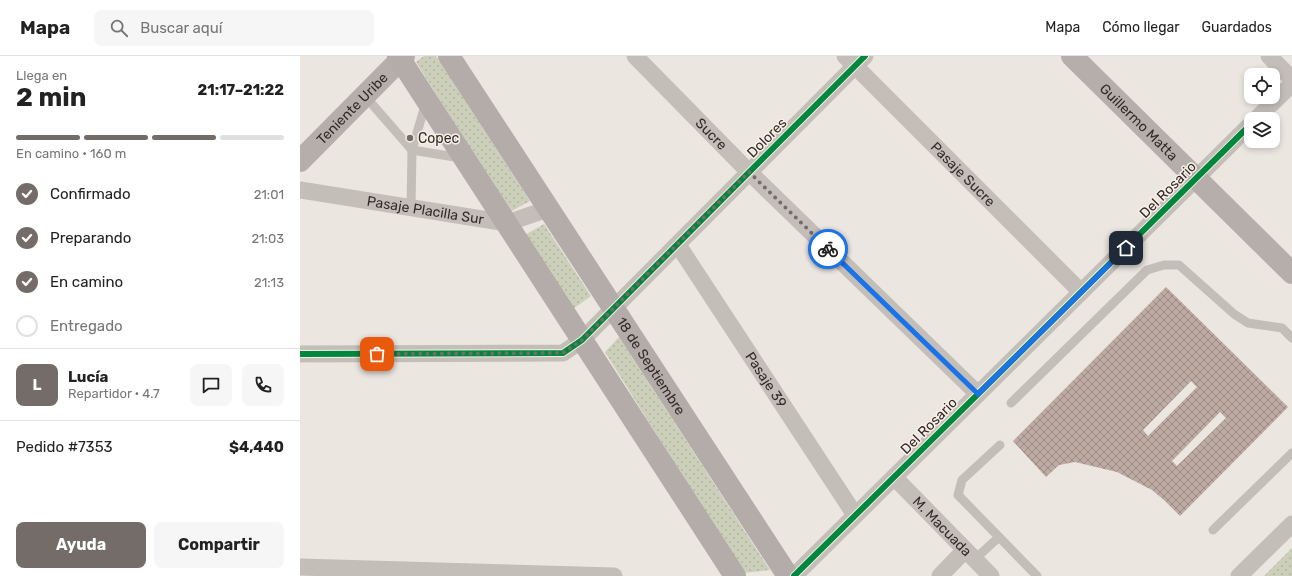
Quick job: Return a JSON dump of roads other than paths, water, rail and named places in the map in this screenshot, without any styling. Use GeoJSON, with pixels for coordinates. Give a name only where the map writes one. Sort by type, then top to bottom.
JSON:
{"type":"FeatureCollection","features":[{"type":"Feature","properties":{"kind":"main road","name":"18 de Septiembre"},"geometry":{"type":"LineString","coordinates":[[449,56],[788,576]]}},
{"type":"Feature","properties":{"kind":"main road"},"geometry":{"type":"LineString","coordinates":[[401,57],[427,100],[735,576]]}},
{"type":"Feature","properties":{"kind":"street","name":"Sucre"},"geometry":{"type":"LineString","coordinates":[[635,56],[749,172],[978,394]]}},
{"type":"Feature","properties":{"kind":"street","name":"Guillermo Matta"},"geometry":{"type":"LineString","coordinates":[[1072,56],[1292,273]]}},
{"type":"Feature","properties":{"kind":"street"},"geometry":{"type":"LineString","coordinates":[[1269,56],[1292,79]]}},
{"type":"Feature","properties":{"kind":"street","name":"Teniente Uribe"},"geometry":{"type":"LineString","coordinates":[[300,161],[401,57]]}},
{"type":"Feature","properties":{"kind":"street","name":"Dolores"},"geometry":{"type":"LineString","coordinates":[[300,354],[563,353],[582,340],[678,245],[855,59]]}},
{"type":"Feature","properties":{"kind":"street","name":"Pasaje Sucre"},"geometry":{"type":"LineString","coordinates":[[855,59],[1081,292]]}},
{"type":"Feature","properties":{"kind":"street"},"geometry":{"type":"LineString","coordinates":[[1263,112],[1292,84]]}},
{"type":"Feature","properties":{"kind":"street","name":"Del Rosario"},"geometry":{"type":"LineString","coordinates":[[794,576],[1244,131]]}},
{"type":"Feature","properties":{"kind":"street","name":"Pasaje Placilla Sur"},"geometry":{"type":"LineString","coordinates":[[300,190],[507,223],[548,209]]}},
{"type":"Feature","properties":{"kind":"street","name":"Pasaje 39"},"geometry":{"type":"LineString","coordinates":[[678,245],[855,515]]}},
{"type":"Feature","properties":{"kind":"street","name":"M. Macuada"},"geometry":{"type":"LineString","coordinates":[[894,477],[991,576]]}},
{"type":"Feature","properties":{"kind":"street"},"geometry":{"type":"LineString","coordinates":[[1239,576],[1292,524]]}},
{"type":"Feature","properties":{"kind":"street"},"geometry":{"type":"LineString","coordinates":[[940,576],[970,554]]}},
{"type":"Feature","properties":{"kind":"street"},"geometry":{"type":"LineString","coordinates":[[300,567],[614,576]]}},
{"type":"Feature","properties":{"kind":"lane"},"geometry":{"type":"LineString","coordinates":[[364,96],[412,150],[465,158]]}},
{"type":"Feature","properties":{"kind":"lane"},"geometry":{"type":"LineString","coordinates":[[411,207],[412,150],[427,100]]}},
{"type":"Feature","properties":{"kind":"lane"},"geometry":{"type":"LineString","coordinates":[[1011,403],[1147,270],[1164,265],[1179,265],[1234,314],[1248,323],[1282,328],[1292,338]]}},
{"type":"Feature","properties":{"kind":"lane"},"geometry":{"type":"LineString","coordinates":[[1000,445],[962,480],[958,495],[1037,576]]}},
{"type":"Feature","properties":{"kind":"lane"},"geometry":{"type":"LineString","coordinates":[[1213,530],[1292,453]]}},
{"type":"Feature","properties":{"kind":"lane"},"geometry":{"type":"LineString","coordinates":[[970,554],[999,537]]}},
{"type":"Feature","properties":{"kind":"place","name":"Copec"},"geometry":{"type":"Point","coordinates":[410,138]}}]}
